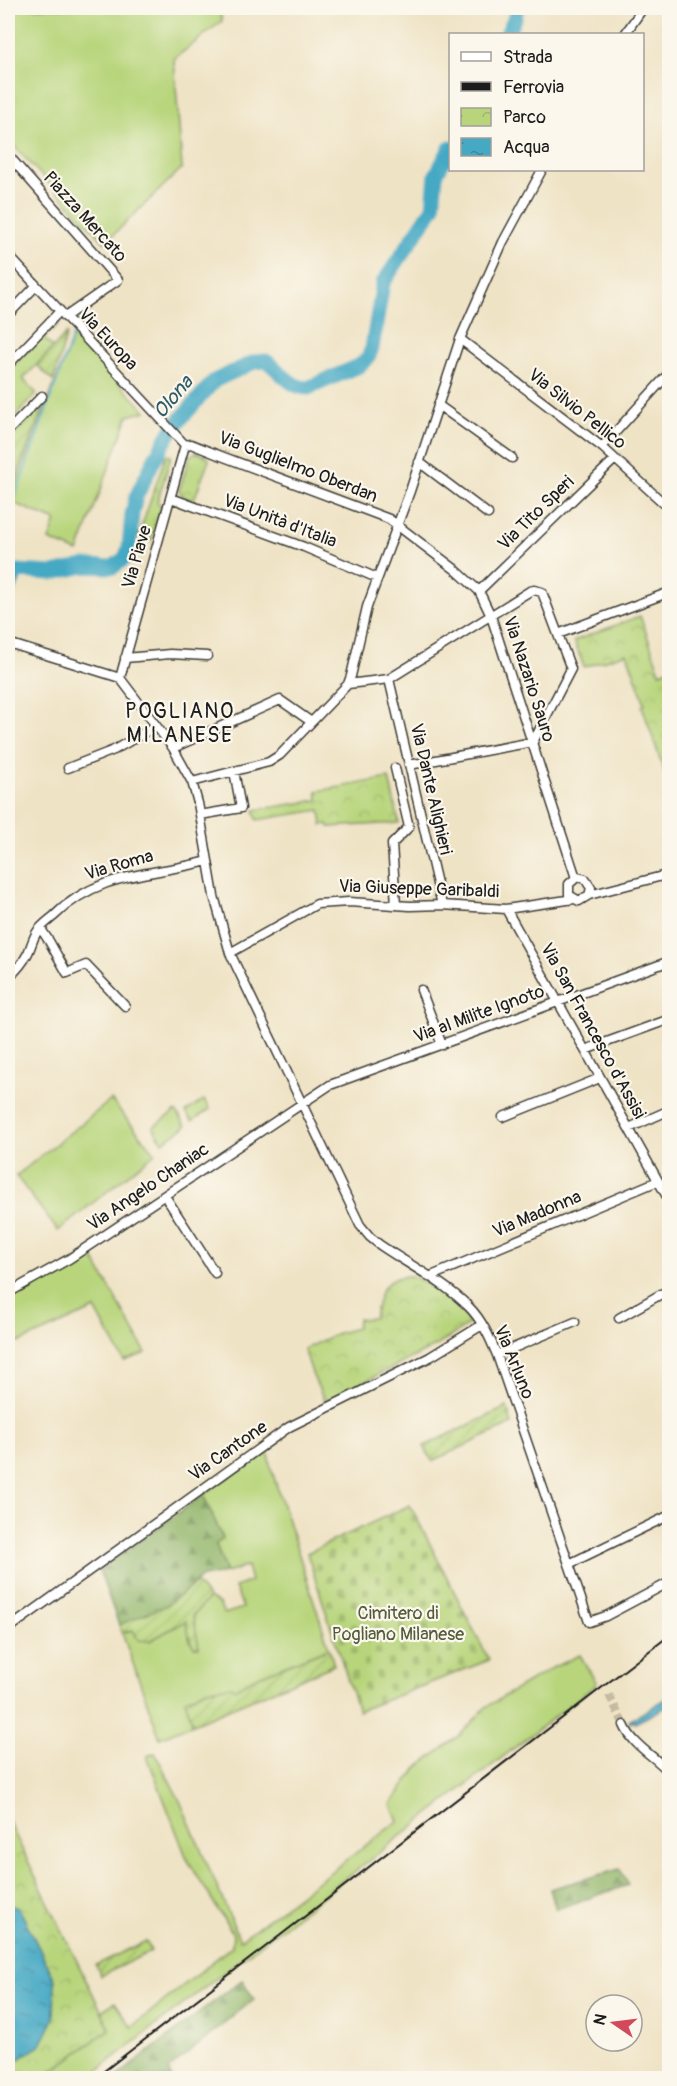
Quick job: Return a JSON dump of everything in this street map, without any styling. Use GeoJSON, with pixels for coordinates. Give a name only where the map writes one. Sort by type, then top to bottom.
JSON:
{"type":"FeatureCollection","features":[{"type":"Feature","properties":{"kind":"street"},"geometry":{"type":"LineString","coordinates":[[626,33],[643,8]]}},
{"type":"Feature","properties":{"kind":"street","name":"Piazza Mercato"},"geometry":{"type":"LineString","coordinates":[[8,155],[118,280],[63,314]]}},
{"type":"Feature","properties":{"kind":"street"},"geometry":{"type":"LineString","coordinates":[[192,782],[269,762],[280,755],[310,721],[348,684],[367,607],[460,339],[503,242],[541,171]]}},
{"type":"Feature","properties":{"kind":"street","name":"Via Europa"},"geometry":{"type":"LineString","coordinates":[[8,255],[185,445]]}},
{"type":"Feature","properties":{"kind":"street"},"geometry":{"type":"LineString","coordinates":[[8,315],[36,286]]}},
{"type":"Feature","properties":{"kind":"street"},"geometry":{"type":"LineString","coordinates":[[8,365],[63,314]]}},
{"type":"Feature","properties":{"kind":"street","name":"Via Silvio Pellico"},"geometry":{"type":"LineString","coordinates":[[460,339],[602,447],[669,509]]}},
{"type":"Feature","properties":{"kind":"street"},"geometry":{"type":"LineString","coordinates":[[602,447],[669,372]]}},
{"type":"Feature","properties":{"kind":"street"},"geometry":{"type":"LineString","coordinates":[[8,431],[42,396]]}},
{"type":"Feature","properties":{"kind":"street"},"geometry":{"type":"LineString","coordinates":[[438,405],[512,458]]}},
{"type":"Feature","properties":{"kind":"street","name":"Via Guglielmo Oberdan"},"geometry":{"type":"LineString","coordinates":[[185,445],[191,444],[352,505],[388,519],[397,526]]}},
{"type":"Feature","properties":{"kind":"street","name":"Via Piave"},"geometry":{"type":"LineString","coordinates":[[120,678],[185,445]]}},
{"type":"Feature","properties":{"kind":"street","name":"Via Tito Speri"},"geometry":{"type":"LineString","coordinates":[[479,591],[615,459]]}},
{"type":"Feature","properties":{"kind":"street"},"geometry":{"type":"LineString","coordinates":[[419,462],[488,514]]}},
{"type":"Feature","properties":{"kind":"street","name":"Via Unità d'Italia"},"geometry":{"type":"LineString","coordinates":[[171,498],[377,578]]}},
{"type":"Feature","properties":{"kind":"street","name":"Via Nazario Sauro"},"geometry":{"type":"LineString","coordinates":[[397,526],[456,570],[479,591],[491,616],[533,742],[573,880]]}},
{"type":"Feature","properties":{"kind":"street"},"geometry":{"type":"LineString","coordinates":[[348,684],[388,679],[530,591],[538,590],[544,596],[571,672],[533,742],[409,765]]}},
{"type":"Feature","properties":{"kind":"street"},"geometry":{"type":"LineString","coordinates":[[558,634],[669,592]]}},
{"type":"Feature","properties":{"kind":"street"},"geometry":{"type":"LineString","coordinates":[[8,643],[120,678]]}},
{"type":"Feature","properties":{"kind":"street"},"geometry":{"type":"LineString","coordinates":[[125,658],[170,654],[207,656]]}},
{"type":"Feature","properties":{"kind":"street","name":"Via Arluno"},"geometry":{"type":"LineString","coordinates":[[120,678],[173,748],[192,782],[214,896],[230,952],[360,1225],[380,1245],[468,1306],[482,1325],[497,1355],[589,1622],[606,1617],[669,1582]]}},
{"type":"Feature","properties":{"kind":"street","name":"Via Dante Alighieri"},"geometry":{"type":"LineString","coordinates":[[388,679],[442,905]]}},
{"type":"Feature","properties":{"kind":"street"},"geometry":{"type":"LineString","coordinates":[[173,748],[280,700],[310,721]]}},
{"type":"Feature","properties":{"kind":"street"},"geometry":{"type":"LineString","coordinates":[[69,768],[114,750],[156,726]]}},
{"type":"Feature","properties":{"kind":"street"},"geometry":{"type":"LineString","coordinates":[[395,768],[409,827],[392,844],[396,905]]}},
{"type":"Feature","properties":{"kind":"street"},"geometry":{"type":"LineString","coordinates":[[200,815],[241,807],[234,771]]}},
{"type":"Feature","properties":{"kind":"street","name":"Via Roma"},"geometry":{"type":"LineString","coordinates":[[8,978],[17,970],[27,955],[36,933],[82,893],[104,883],[129,876],[208,861]]}},
{"type":"Feature","properties":{"kind":"street","name":"Via Giuseppe Garibaldi"},"geometry":{"type":"LineString","coordinates":[[230,952],[317,904],[349,902],[506,909],[574,899],[583,900],[590,890],[616,887],[669,874]]}},
{"type":"Feature","properties":{"kind":"street"},"geometry":{"type":"LineString","coordinates":[[548,903],[563,894],[573,880],[585,879],[590,890]]}},
{"type":"Feature","properties":{"kind":"street"},"geometry":{"type":"LineString","coordinates":[[573,880],[569,895],[574,899]]}},
{"type":"Feature","properties":{"kind":"street","name":"Via San Francesco d'Assisi"},"geometry":{"type":"LineString","coordinates":[[506,909],[658,1181],[667,1192],[669,1202]]}},
{"type":"Feature","properties":{"kind":"street"},"geometry":{"type":"LineString","coordinates":[[41,928],[67,973],[86,965],[125,1006]]}},
{"type":"Feature","properties":{"kind":"street","name":"Via al Milite Ignoto"},"geometry":{"type":"LineString","coordinates":[[302,1102],[330,1085],[669,961]]}},
{"type":"Feature","properties":{"kind":"street"},"geometry":{"type":"LineString","coordinates":[[421,990],[442,1045]]}},
{"type":"Feature","properties":{"kind":"street"},"geometry":{"type":"LineString","coordinates":[[585,1050],[669,1018]]}},
{"type":"Feature","properties":{"kind":"street"},"geometry":{"type":"LineString","coordinates":[[503,1117],[600,1078]]}},
{"type":"Feature","properties":{"kind":"street","name":"Via Angelo Chaniac"},"geometry":{"type":"LineString","coordinates":[[8,1293],[69,1259],[302,1102]]}},
{"type":"Feature","properties":{"kind":"street"},"geometry":{"type":"LineString","coordinates":[[629,1128],[669,1110]]}},
{"type":"Feature","properties":{"kind":"street","name":"Via Madonna"},"geometry":{"type":"LineString","coordinates":[[429,1277],[658,1181]]}},
{"type":"Feature","properties":{"kind":"street"},"geometry":{"type":"LineString","coordinates":[[165,1196],[215,1273]]}},
{"type":"Feature","properties":{"kind":"street"},"geometry":{"type":"LineString","coordinates":[[619,1318],[669,1289]]}},
{"type":"Feature","properties":{"kind":"street"},"geometry":{"type":"LineString","coordinates":[[497,1355],[575,1322]]}},
{"type":"Feature","properties":{"kind":"street","name":"Via Cantone"},"geometry":{"type":"LineString","coordinates":[[8,1629],[289,1427],[430,1357],[482,1325]]}},
{"type":"Feature","properties":{"kind":"street"},"geometry":{"type":"LineString","coordinates":[[569,1564],[669,1515]]}},
{"type":"Feature","properties":{"kind":"street"},"geometry":{"type":"LineString","coordinates":[[624,1725],[628,1735],[668,1769]]}},
{"type":"Feature","properties":{"kind":"green space"},"geometry":{"type":"Polygon","coordinates":[[[8,8],[219,8],[222,21],[174,59],[182,168],[105,243],[8,140],[8,8]]]}},
{"type":"Feature","properties":{"kind":"green space"},"geometry":{"type":"Polygon","coordinates":[[[54,323],[59,324],[44,338],[53,348],[23,379],[37,394],[8,424],[8,371],[54,323]]]}},
{"type":"Feature","properties":{"kind":"green space"},"geometry":{"type":"Polygon","coordinates":[[[67,333],[53,381],[37,365],[67,333]]]}},
{"type":"Feature","properties":{"kind":"green space"},"geometry":{"type":"Polygon","coordinates":[[[73,336],[146,411],[128,416],[78,552],[49,540],[56,521],[9,501],[73,336]]]}},
{"type":"Feature","properties":{"kind":"green space"},"geometry":{"type":"Polygon","coordinates":[[[46,400],[8,497],[8,439],[46,400]]]}},
{"type":"Feature","properties":{"kind":"green space"},"geometry":{"type":"Polygon","coordinates":[[[196,452],[208,457],[209,460],[195,497],[191,500],[182,496],[179,490],[190,456],[196,452]]]}},
{"type":"Feature","properties":{"kind":"green space"},"geometry":{"type":"Polygon","coordinates":[[[166,455],[171,456],[157,503],[162,505],[151,541],[138,537],[166,455]]]}},
{"type":"Feature","properties":{"kind":"green space"},"geometry":{"type":"Polygon","coordinates":[[[640,616],[660,672],[669,669],[669,695],[667,697],[670,705],[669,785],[627,653],[584,667],[574,641],[640,616]]]}},
{"type":"Feature","properties":{"kind":"green space"},"geometry":{"type":"Polygon","coordinates":[[[389,778],[399,823],[329,827],[328,824],[322,825],[320,810],[257,820],[254,810],[318,800],[317,791],[389,778]]]}},
{"type":"Feature","properties":{"kind":"green space"},"geometry":{"type":"Polygon","coordinates":[[[111,1100],[155,1153],[58,1231],[16,1176],[111,1100]]]}},
{"type":"Feature","properties":{"kind":"green space"},"geometry":{"type":"Polygon","coordinates":[[[204,1100],[210,1109],[192,1121],[186,1112],[204,1100]]]}},
{"type":"Feature","properties":{"kind":"green space"},"geometry":{"type":"Polygon","coordinates":[[[176,1111],[186,1126],[163,1142],[153,1127],[176,1111]]]}},
{"type":"Feature","properties":{"kind":"green space"},"geometry":{"type":"Polygon","coordinates":[[[90,1252],[146,1353],[124,1361],[95,1309],[18,1343],[8,1322],[8,1300],[90,1252]]]}},
{"type":"Feature","properties":{"kind":"green space"},"geometry":{"type":"Polygon","coordinates":[[[417,1278],[435,1289],[454,1304],[469,1324],[439,1344],[325,1402],[304,1349],[338,1333],[357,1328],[358,1319],[374,1318],[384,1287],[394,1279],[417,1278]]]}},
{"type":"Feature","properties":{"kind":"green space"},"geometry":{"type":"Polygon","coordinates":[[[507,1407],[512,1424],[432,1461],[424,1446],[507,1407]]]}},
{"type":"Feature","properties":{"kind":"green space"},"geometry":{"type":"Polygon","coordinates":[[[268,1449],[270,1465],[329,1648],[254,1678],[235,1689],[207,1689],[185,1700],[193,1724],[160,1738],[122,1633],[133,1630],[149,1641],[186,1621],[190,1641],[193,1615],[209,1598],[220,1605],[224,1614],[243,1608],[235,1587],[251,1581],[247,1566],[226,1573],[215,1543],[223,1538],[203,1495],[268,1449]]]}},
{"type":"Feature","properties":{"kind":"green space"},"geometry":{"type":"Polygon","coordinates":[[[203,1495],[223,1539],[216,1544],[226,1573],[202,1577],[167,1605],[119,1625],[99,1570],[203,1495]]]}},
{"type":"Feature","properties":{"kind":"green space","name":"Cimitero di Pogliano Milanese"},"geometry":{"type":"Polygon","coordinates":[[[410,1505],[489,1660],[358,1711],[307,1553],[410,1505]]]}},
{"type":"Feature","properties":{"kind":"green space"},"geometry":{"type":"Polygon","coordinates":[[[196,1583],[209,1598],[193,1615],[199,1647],[194,1647],[190,1641],[186,1621],[149,1641],[138,1640],[133,1630],[122,1633],[119,1625],[167,1605],[196,1583]]]}},
{"type":"Feature","properties":{"kind":"green space"},"geometry":{"type":"Polygon","coordinates":[[[329,1648],[334,1665],[193,1724],[185,1700],[207,1689],[231,1686],[235,1689],[254,1678],[329,1648]]]}},
{"type":"Feature","properties":{"kind":"green space"},"geometry":{"type":"Polygon","coordinates":[[[580,1655],[597,1684],[88,2078],[42,2078],[110,2029],[101,2011],[115,2002],[132,2027],[232,1946],[233,1934],[187,1859],[147,1756],[155,1753],[180,1801],[240,1940],[398,1821],[391,1804],[417,1768],[460,1735],[486,1707],[554,1667],[580,1655]]]}},
{"type":"Feature","properties":{"kind":"green space"},"geometry":{"type":"Polygon","coordinates":[[[8,1820],[110,2029],[42,2078],[8,2078],[8,1820]]]}},
{"type":"Feature","properties":{"kind":"green space"},"geometry":{"type":"Polygon","coordinates":[[[620,1869],[628,1885],[556,1909],[550,1889],[620,1869]]]}},
{"type":"Feature","properties":{"kind":"green space"},"geometry":{"type":"Polygon","coordinates":[[[146,1941],[151,1951],[101,1976],[96,1965],[146,1941]]]}},
{"type":"Feature","properties":{"kind":"green space"},"geometry":{"type":"Polygon","coordinates":[[[242,1980],[254,1999],[169,2069],[172,2078],[115,2078],[242,1980]]]}},
{"type":"Feature","properties":{"kind":"water"},"geometry":{"type":"Polygon","coordinates":[[[669,1697],[669,1704],[665,1708],[635,1723],[634,1721],[630,1723],[629,1721],[669,1697]]]}},
{"type":"Feature","properties":{"kind":"water"},"geometry":{"type":"Polygon","coordinates":[[[8,1905],[19,1908],[55,1980],[54,2019],[41,2045],[8,2066],[8,1905]]]}},
{"type":"Feature","properties":{"kind":"waterway","name":"Olona"},"geometry":{"type":"LineString","coordinates":[[507,33],[517,8]]}},
{"type":"Feature","properties":{"kind":"waterway","name":"Olona"},"geometry":{"type":"LineString","coordinates":[[8,592],[17,571],[53,573],[84,566],[113,567],[125,558],[129,548],[136,497],[156,456],[173,428],[214,381],[254,362],[266,361],[290,382],[308,388],[359,366],[368,358],[372,348],[383,283],[433,208],[436,175],[449,150]]}},
{"type":"Feature","properties":{"kind":"waterway"},"geometry":{"type":"LineString","coordinates":[[8,516],[73,336]]}},
{"type":"Feature","properties":{"kind":"tunnel"},"geometry":{"type":"LineString","coordinates":[[609,1695],[624,1725]]}},
{"type":"Feature","properties":{"kind":"railway"},"geometry":{"type":"LineString","coordinates":[[95,2078],[670,1635]]}},
{"type":"Feature","properties":{"kind":"district","name":"POGLIANO MILANESE"},"geometry":{"type":"Point","coordinates":[180,723]}}]}
